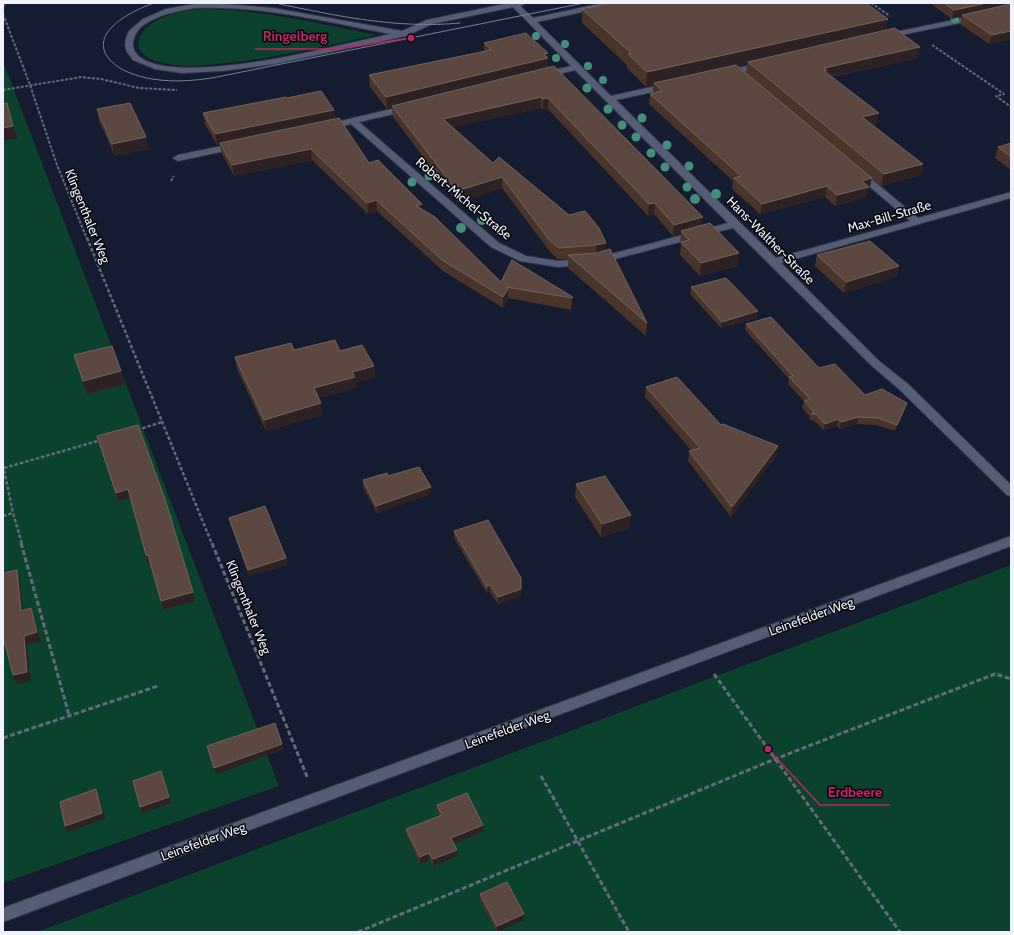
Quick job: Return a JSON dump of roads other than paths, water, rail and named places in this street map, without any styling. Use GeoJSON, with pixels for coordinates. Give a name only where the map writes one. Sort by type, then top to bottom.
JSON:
{"type":"FeatureCollection","features":[{"type":"Feature","properties":{"kind":"street"},"geometry":{"type":"LineString","coordinates":[[531,21],[614,3]]}},
{"type":"Feature","properties":{"kind":"street"},"geometry":{"type":"LineString","coordinates":[[402,34],[289,12],[230,6],[204,6],[176,9],[151,18],[134,29],[129,40],[130,51],[135,57],[144,62],[176,70],[198,70],[271,61],[402,34],[430,22],[517,4]]}},
{"type":"Feature","properties":{"kind":"street","name":"Hans-Walther-Straße"},"geometry":{"type":"LineString","coordinates":[[517,4],[531,21],[875,363],[904,387],[1011,492]]}},
{"type":"Feature","properties":{"kind":"street"},"geometry":{"type":"LineString","coordinates":[[881,38],[911,30],[988,14]]}},
{"type":"Feature","properties":{"kind":"street"},"geometry":{"type":"LineString","coordinates":[[714,76],[740,73],[767,64]]}},
{"type":"Feature","properties":{"kind":"street"},"geometry":{"type":"LineString","coordinates":[[539,76],[577,67]]}},
{"type":"Feature","properties":{"kind":"street"},"geometry":{"type":"LineString","coordinates":[[609,99],[677,84]]}},
{"type":"Feature","properties":{"kind":"street"},"geometry":{"type":"LineString","coordinates":[[315,129],[354,122],[415,106]]}},
{"type":"Feature","properties":{"kind":"street","name":"Robert-Michel-Straße"},"geometry":{"type":"LineString","coordinates":[[354,122],[495,244],[524,259],[558,264],[596,261],[736,224]]}},
{"type":"Feature","properties":{"kind":"street"},"geometry":{"type":"LineString","coordinates":[[178,158],[247,144]]}},
{"type":"Feature","properties":{"kind":"street"},"geometry":{"type":"LineString","coordinates":[[850,166],[916,222]]}},
{"type":"Feature","properties":{"kind":"street","name":"Max-Bill-Straße"},"geometry":{"type":"LineString","coordinates":[[774,262],[1011,195]]}},
{"type":"Feature","properties":{"kind":"street","name":"Leinefelder Weg"},"geometry":{"type":"LineString","coordinates":[[3,915],[702,657],[1011,541]]}},
{"type":"Feature","properties":{"kind":"tram line"},"geometry":{"type":"LineString","coordinates":[[154,3],[135,11],[115,24],[108,32],[104,41],[104,50],[112,62],[127,72],[141,77],[176,81],[199,80],[222,76],[584,3]]}},
{"type":"Feature","properties":{"kind":"tram line"},"geometry":{"type":"LineString","coordinates":[[275,3],[344,17],[390,23],[460,23]]}},
{"type":"Feature","properties":{"kind":"place","name":"Ringelberg"},"geometry":{"type":"Point","coordinates":[411,38]}},
{"type":"Feature","properties":{"kind":"place","name":"Erdbeere"},"geometry":{"type":"Point","coordinates":[768,749]}}]}
